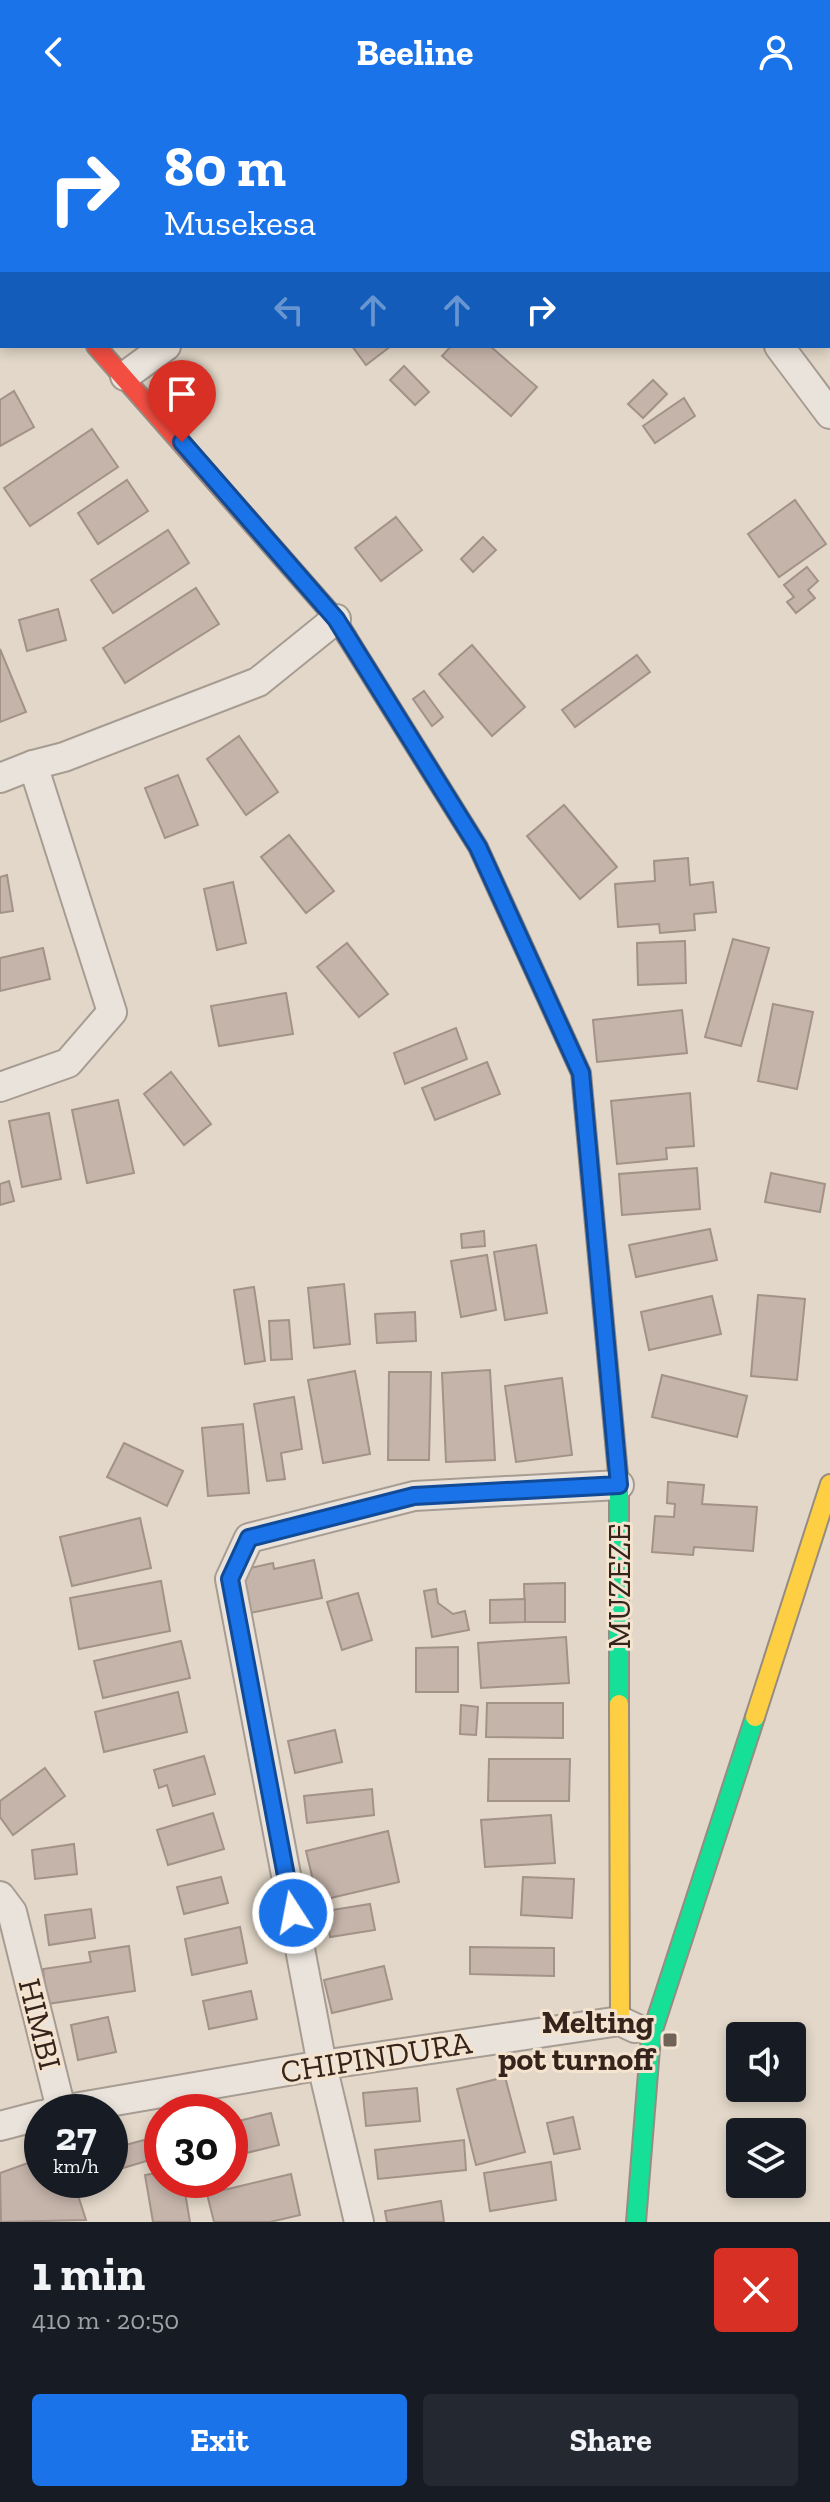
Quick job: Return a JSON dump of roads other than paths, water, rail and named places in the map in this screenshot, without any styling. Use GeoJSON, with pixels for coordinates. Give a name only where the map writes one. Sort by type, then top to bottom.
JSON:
{"type":"FeatureCollection","features":[{"type":"Feature","properties":{"kind":"street","name":"MUZEZE"},"geometry":{"type":"LineString","coordinates":[[98,348],[336,619],[478,847],[581,1073],[619,1485],[620,2021]]}},
{"type":"Feature","properties":{"kind":"street"},"geometry":{"type":"LineString","coordinates":[[125,376],[163,348]]}},
{"type":"Feature","properties":{"kind":"street"},"geometry":{"type":"LineString","coordinates":[[780,348],[830,414]]}},
{"type":"Feature","properties":{"kind":"street"},"geometry":{"type":"LineString","coordinates":[[0,778],[64,757],[258,682],[336,619]]}},
{"type":"Feature","properties":{"kind":"street"},"geometry":{"type":"LineString","coordinates":[[0,1087],[68,1063],[112,1012],[33,765]]}},
{"type":"Feature","properties":{"kind":"street"},"geometry":{"type":"LineString","coordinates":[[636,2222],[651,2036],[830,1484]]}},
{"type":"Feature","properties":{"kind":"street"},"geometry":{"type":"LineString","coordinates":[[359,2222],[322,2065],[230,1579],[249,1538],[414,1496],[619,1485]]}},
{"type":"Feature","properties":{"kind":"street","name":"HIMBI"},"geometry":{"type":"LineString","coordinates":[[0,1896],[12,1912],[48,2094]]}},
{"type":"Feature","properties":{"kind":"street"},"geometry":{"type":"LineString","coordinates":[[620,2021],[651,2036]]}},
{"type":"Feature","properties":{"kind":"street","name":"CHIPINDURA"},"geometry":{"type":"LineString","coordinates":[[128,2099],[322,2065],[620,2021]]}},
{"type":"Feature","properties":{"kind":"street","name":"CHIPINDURA"},"geometry":{"type":"LineString","coordinates":[[0,2126],[24,2120]]}},
{"type":"Feature","properties":{"kind":"place","name":"Melting pot turnoff"},"geometry":{"type":"Point","coordinates":[670,2040]}}]}
